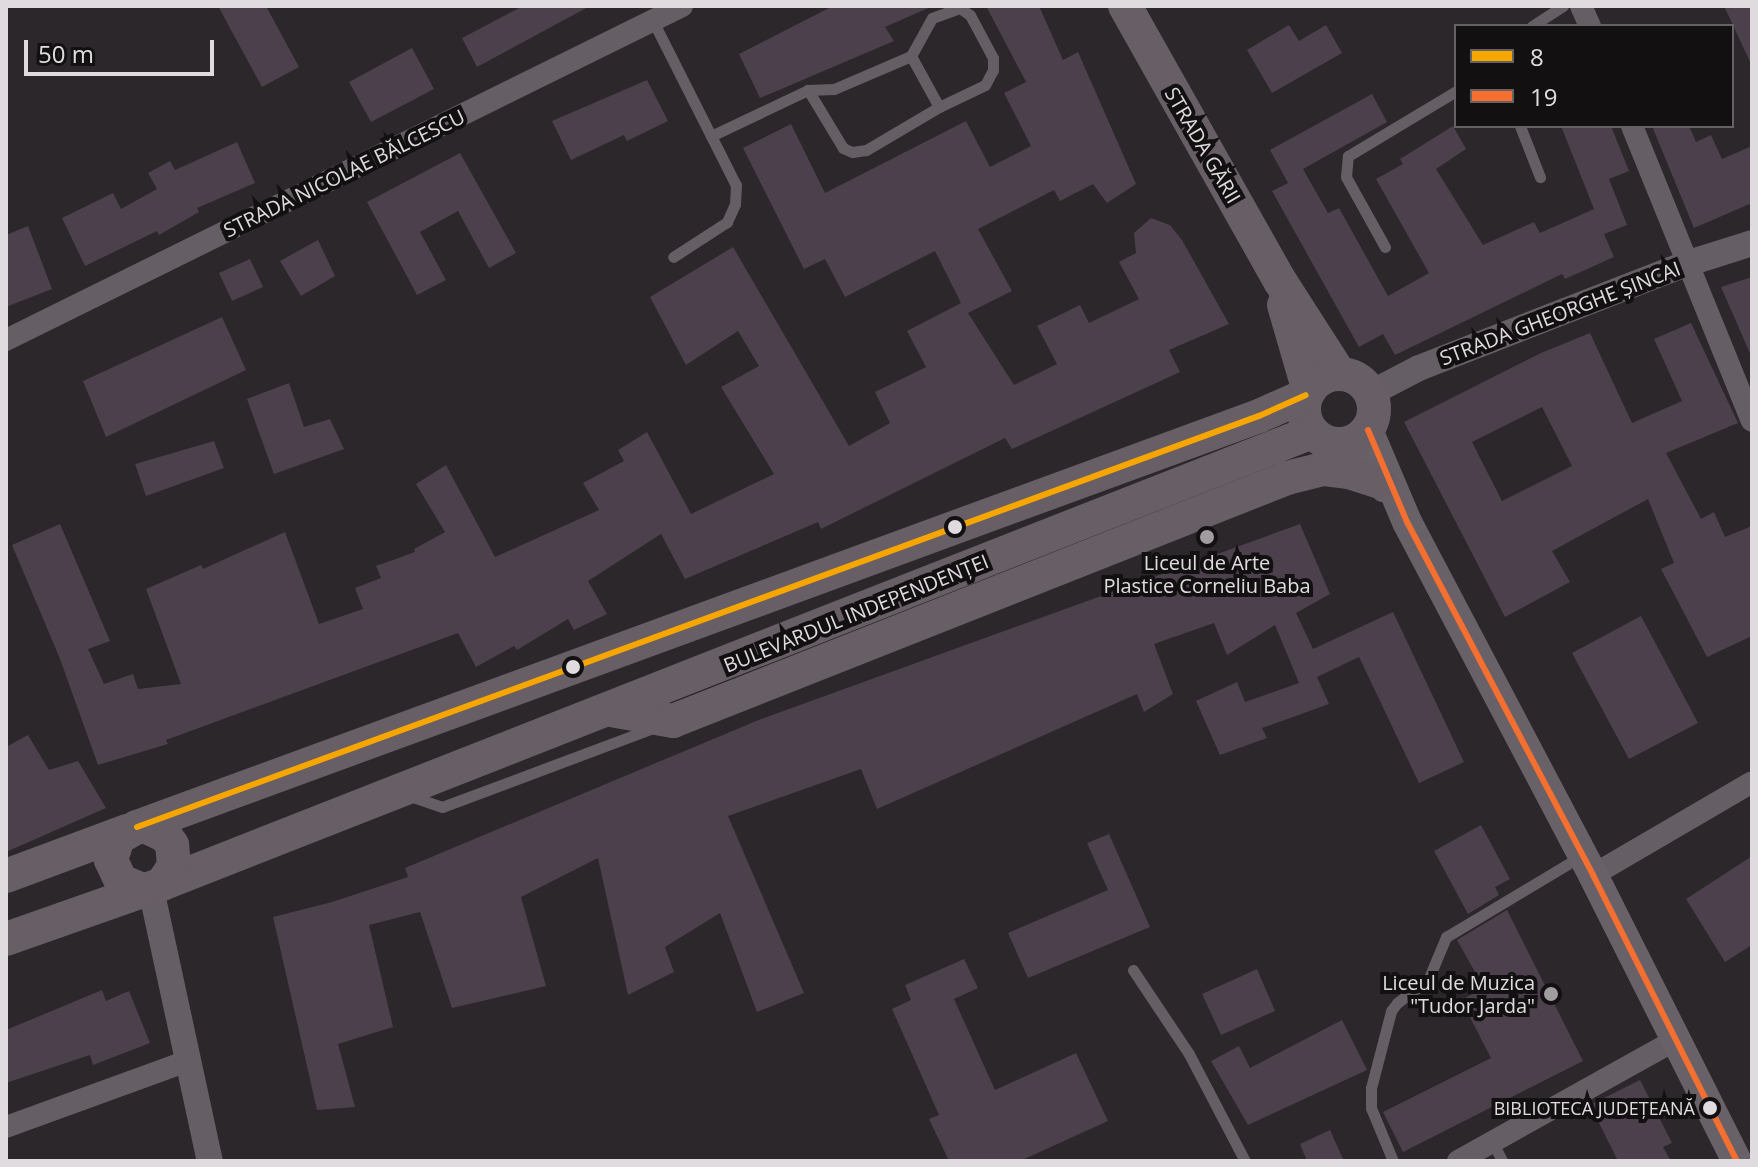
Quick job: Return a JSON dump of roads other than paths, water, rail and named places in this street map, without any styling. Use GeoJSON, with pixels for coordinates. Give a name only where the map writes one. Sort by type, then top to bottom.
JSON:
{"type":"FeatureCollection","features":[{"type":"Feature","properties":{"kind":"main road","name":"STRADA GĂRII"},"geometry":{"type":"LineString","coordinates":[[1125,7],[1280,281],[1339,373]]}},
{"type":"Feature","properties":{"kind":"main road","name":"STRADA GĂRII"},"geometry":{"type":"LineString","coordinates":[[1280,281],[1289,330],[1308,393]]}},
{"type":"Feature","properties":{"kind":"main road"},"geometry":{"type":"LineString","coordinates":[[1273,408],[1284,381],[1289,330]]}},
{"type":"Feature","properties":{"kind":"main road"},"geometry":{"type":"LineString","coordinates":[[1339,373],[1352,376],[1371,393],[1375,405],[1358,437]]}},
{"type":"Feature","properties":{"kind":"main road","name":"BULEVARDUL INDEPENDENȚEI"},"geometry":{"type":"LineString","coordinates":[[6,876],[1273,408],[1308,393],[1319,379],[1339,373]]}},
{"type":"Feature","properties":{"kind":"main road"},"geometry":{"type":"LineString","coordinates":[[1308,393],[1306,420],[1312,432],[1322,440],[1358,437]]}},
{"type":"Feature","properties":{"kind":"main road","name":"BULEVARDUL INDEPENDENȚEI"},"geometry":{"type":"LineString","coordinates":[[6,939],[152,888],[611,710],[1312,432]]}},
{"type":"Feature","properties":{"kind":"main road"},"geometry":{"type":"LineString","coordinates":[[1358,437],[1588,865],[1737,1161]]}},
{"type":"Feature","properties":{"kind":"main road"},"geometry":{"type":"LineString","coordinates":[[611,710],[673,721],[1287,478],[1323,469],[1349,472],[1389,493]]}},
{"type":"Feature","properties":{"kind":"main road"},"geometry":{"type":"LineString","coordinates":[[132,829],[157,830],[172,845],[174,866],[152,888],[121,881],[114,872],[112,849],[132,829]]}},
{"type":"Feature","properties":{"kind":"street","name":"STRADA NICOLAE BĂLCESCU"},"geometry":{"type":"LineString","coordinates":[[6,340],[682,6]]}},
{"type":"Feature","properties":{"kind":"street"},"geometry":{"type":"LineString","coordinates":[[1633,128],[1752,421]]}},
{"type":"Feature","properties":{"kind":"street","name":"STRADA GHEORGHE ȘINCAI"},"geometry":{"type":"LineString","coordinates":[[1371,393],[1419,368],[1689,263],[1752,243]]}},
{"type":"Feature","properties":{"kind":"street"},"geometry":{"type":"LineString","coordinates":[[1588,865],[1752,782]]}},
{"type":"Feature","properties":{"kind":"street"},"geometry":{"type":"LineString","coordinates":[[152,888],[210,1161]]}},
{"type":"Feature","properties":{"kind":"street"},"geometry":{"type":"LineString","coordinates":[[1458,1161],[1498,1152],[1674,1041]]}},
{"type":"Feature","properties":{"kind":"street"},"geometry":{"type":"LineString","coordinates":[[6,1127],[187,1061]]}},
{"type":"Feature","properties":{"kind":"lane"},"geometry":{"type":"LineString","coordinates":[[1535,24],[1563,6]]}},
{"type":"Feature","properties":{"kind":"lane"},"geometry":{"type":"LineString","coordinates":[[711,136],[808,90],[834,89],[911,56],[932,18],[960,8],[970,15],[993,58],[993,70],[985,85],[939,107],[866,150],[852,152],[843,148],[808,90]]}},
{"type":"Feature","properties":{"kind":"lane"},"geometry":{"type":"LineString","coordinates":[[653,21],[736,185],[735,204],[727,222],[673,257]]}},
{"type":"Feature","properties":{"kind":"lane"},"geometry":{"type":"LineString","coordinates":[[911,56],[939,107]]}},
{"type":"Feature","properties":{"kind":"lane"},"geometry":{"type":"LineString","coordinates":[[1385,247],[1346,177],[1348,156],[1454,92]]}},
{"type":"Feature","properties":{"kind":"lane"},"geometry":{"type":"LineString","coordinates":[[1521,128],[1540,177]]}},
{"type":"Feature","properties":{"kind":"lane"},"geometry":{"type":"LineString","coordinates":[[398,792],[442,807],[673,721]]}},
{"type":"Feature","properties":{"kind":"lane"},"geometry":{"type":"LineString","coordinates":[[1393,1161],[1371,1108],[1371,1088],[1391,1011],[1428,980],[1446,937],[1588,865]]}},
{"type":"Feature","properties":{"kind":"lane"},"geometry":{"type":"LineString","coordinates":[[1133,970],[1189,1054],[1245,1161]]}},
{"type":"Feature","properties":{"kind":"place","name":"Liceul de Arte Plastice Corneliu Baba"},"geometry":{"type":"Point","coordinates":[1207,537]}},
{"type":"Feature","properties":{"kind":"place","name":"Liceul de Muzica \"Tudor Jarda\""},"geometry":{"type":"Point","coordinates":[1551,994]}},
{"type":"Feature","properties":{"kind":"place","name":"BIBLIOTECA JUDEȚEANĂ"},"geometry":{"type":"Point","coordinates":[1710,1108]}}]}
